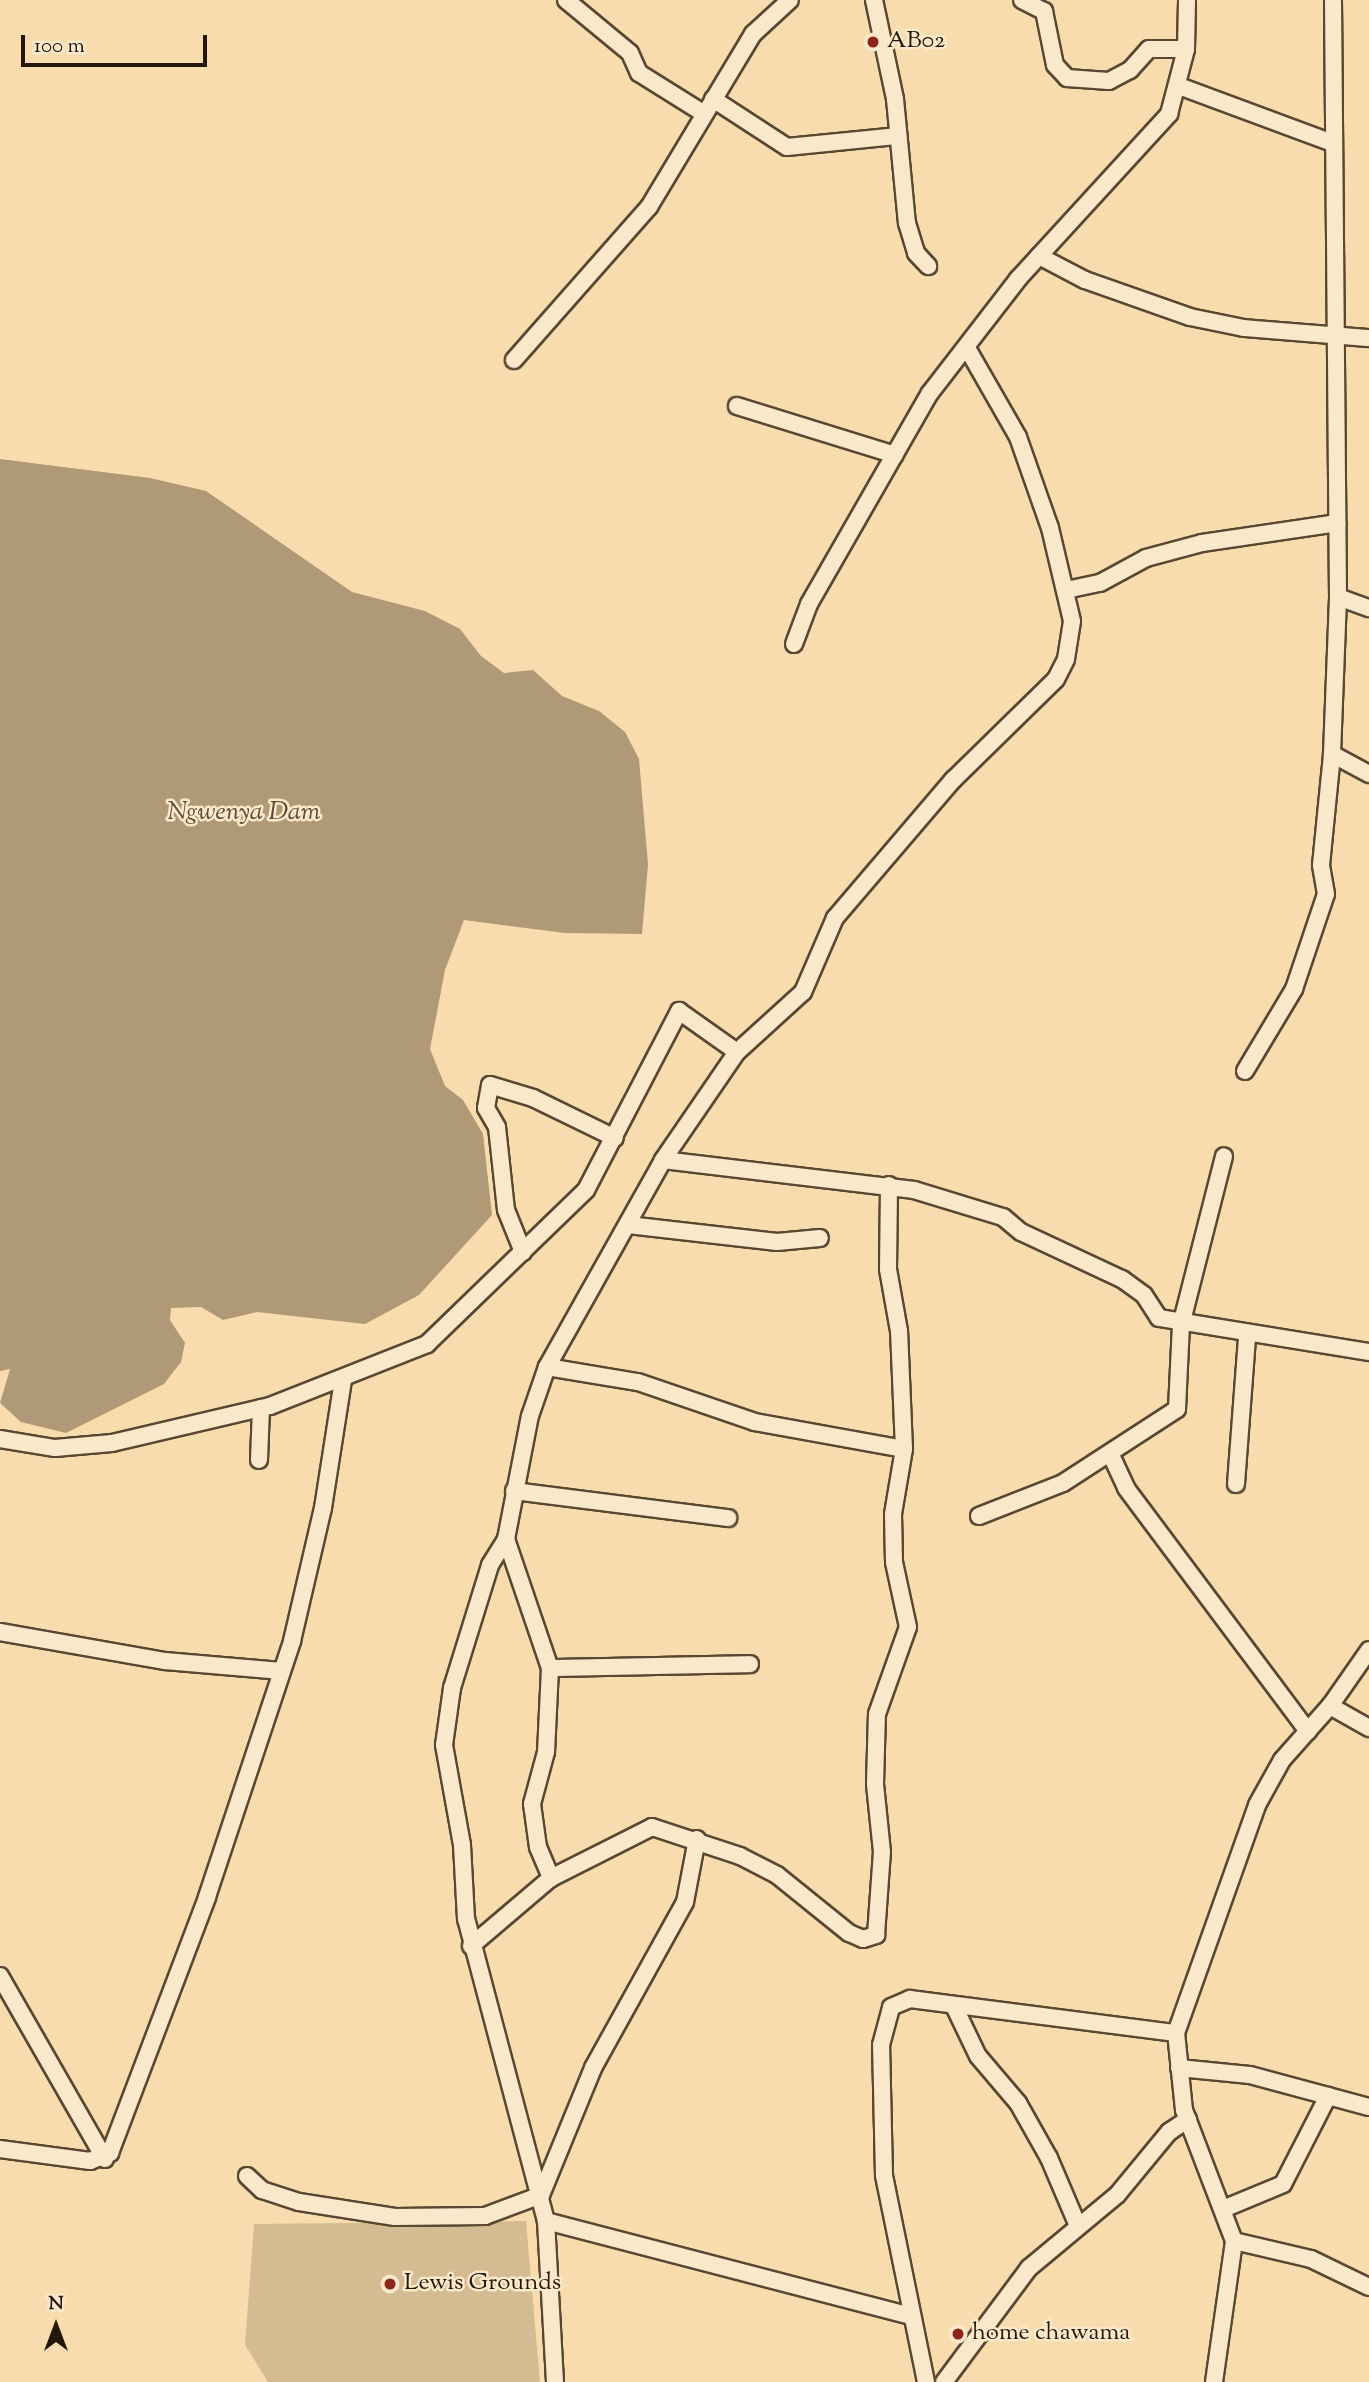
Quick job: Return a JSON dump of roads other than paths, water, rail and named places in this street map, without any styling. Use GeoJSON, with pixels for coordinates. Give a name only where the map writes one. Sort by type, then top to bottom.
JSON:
{"type":"FeatureCollection","features":[{"type":"Feature","properties":{"kind":"street"},"geometry":{"type":"LineString","coordinates":[[566,0],[630,53],[639,73],[703,113]]}},
{"type":"Feature","properties":{"kind":"street"},"geometry":{"type":"LineString","coordinates":[[514,360],[649,207],[703,113],[753,34],[790,0]]}},
{"type":"Feature","properties":{"kind":"street"},"geometry":{"type":"LineString","coordinates":[[874,0],[898,136],[910,239],[928,266]]}},
{"type":"Feature","properties":{"kind":"street"},"geometry":{"type":"LineString","coordinates":[[1022,0],[1044,11],[1055,65],[1067,79],[1109,81],[1130,71],[1149,49],[1186,48]]}},
{"type":"Feature","properties":{"kind":"street"},"geometry":{"type":"LineString","coordinates":[[794,644],[809,604],[930,393],[1039,256],[1169,114],[1179,86],[1186,48],[1187,0]]}},
{"type":"Feature","properties":{"kind":"street"},"geometry":{"type":"LineString","coordinates":[[1245,1071],[1302,972],[1326,894],[1321,865],[1332,754],[1338,597],[1333,336],[1333,0]]}},
{"type":"Feature","properties":{"kind":"street"},"geometry":{"type":"LineString","coordinates":[[1179,86],[1332,143]]}},
{"type":"Feature","properties":{"kind":"street"},"geometry":{"type":"LineString","coordinates":[[713,99],[787,146],[898,136]]}},
{"type":"Feature","properties":{"kind":"street"},"geometry":{"type":"LineString","coordinates":[[1039,256],[1084,280],[1190,317],[1333,336],[1369,338]]}},
{"type":"Feature","properties":{"kind":"street"},"geometry":{"type":"LineString","coordinates":[[555,2382],[546,2221],[541,2195],[471,1946],[462,1845],[444,1745],[455,1675],[490,1565],[506,1539],[530,1416],[547,1367],[663,1160],[737,1052],[803,992],[835,918],[944,791],[1056,678],[1071,642],[1066,590],[1018,437],[967,348]]}},
{"type":"Feature","properties":{"kind":"street"},"geometry":{"type":"LineString","coordinates":[[737,406],[895,455]]}},
{"type":"Feature","properties":{"kind":"street"},"geometry":{"type":"LineString","coordinates":[[1066,590],[1100,583],[1146,558],[1202,543],[1338,523]]}},
{"type":"Feature","properties":{"kind":"street"},"geometry":{"type":"LineString","coordinates":[[1338,597],[1369,608]]}},
{"type":"Feature","properties":{"kind":"street"},"geometry":{"type":"LineString","coordinates":[[1332,754],[1369,774]]}},
{"type":"Feature","properties":{"kind":"street"},"geometry":{"type":"LineString","coordinates":[[0,1439],[55,1448],[112,1443],[261,1408],[343,1380],[426,1344],[586,1191],[679,1011],[737,1052]]}},
{"type":"Feature","properties":{"kind":"street"},"geometry":{"type":"LineString","coordinates":[[523,1252],[506,1210],[497,1127],[486,1108],[490,1085],[533,1098],[615,1138]]}},
{"type":"Feature","properties":{"kind":"street"},"geometry":{"type":"LineString","coordinates":[[979,1516],[1063,1483],[1177,1409],[1181,1325],[1224,1156]]}},
{"type":"Feature","properties":{"kind":"street"},"geometry":{"type":"LineString","coordinates":[[663,1160],[889,1185],[1003,1217],[1021,1232],[1122,1279],[1144,1295],[1160,1318],[1181,1325],[1247,1336],[1369,1352]]}},
{"type":"Feature","properties":{"kind":"street"},"geometry":{"type":"LineString","coordinates":[[471,1946],[551,1878],[652,1827],[697,1839],[778,1875],[849,1933],[863,1939],[876,1935],[883,1852],[875,1784],[877,1714],[908,1626],[893,1538],[904,1449],[899,1331],[888,1269],[889,1185]]}},
{"type":"Feature","properties":{"kind":"street"},"geometry":{"type":"LineString","coordinates":[[628,1225],[776,1242],[820,1238]]}},
{"type":"Feature","properties":{"kind":"street"},"geometry":{"type":"LineString","coordinates":[[1236,1484],[1247,1336]]}},
{"type":"Feature","properties":{"kind":"street"},"geometry":{"type":"LineString","coordinates":[[547,1367],[638,1382],[755,1422],[904,1449]]}},
{"type":"Feature","properties":{"kind":"street"},"geometry":{"type":"LineString","coordinates":[[105,2159],[207,1897],[282,1671],[323,1508],[343,1380]]}},
{"type":"Feature","properties":{"kind":"street"},"geometry":{"type":"LineString","coordinates":[[258,1460],[261,1408]]}},
{"type":"Feature","properties":{"kind":"street"},"geometry":{"type":"LineString","coordinates":[[1110,1453],[1126,1488],[1308,1731]]}},
{"type":"Feature","properties":{"kind":"street"},"geometry":{"type":"LineString","coordinates":[[514,1491],[728,1518]]}},
{"type":"Feature","properties":{"kind":"street"},"geometry":{"type":"LineString","coordinates":[[506,1539],[550,1668],[546,1752],[532,1804],[538,1847],[551,1878]]}},
{"type":"Feature","properties":{"kind":"street"},"geometry":{"type":"LineString","coordinates":[[0,1632],[165,1661],[282,1671]]}},
{"type":"Feature","properties":{"kind":"street"},"geometry":{"type":"LineString","coordinates":[[1214,2382],[1234,2241],[1188,2119],[1176,2033],[1257,1805],[1282,1760],[1330,1706],[1369,1650]]}},
{"type":"Feature","properties":{"kind":"street"},"geometry":{"type":"LineString","coordinates":[[550,1668],[750,1664]]}},
{"type":"Feature","properties":{"kind":"street"},"geometry":{"type":"LineString","coordinates":[[1330,1706],[1369,1728]]}},
{"type":"Feature","properties":{"kind":"street"},"geometry":{"type":"LineString","coordinates":[[247,2176],[262,2190],[299,2202],[394,2217],[485,2216],[541,2195],[593,2067],[685,1902],[697,1839]]}},
{"type":"Feature","properties":{"kind":"street"},"geometry":{"type":"LineString","coordinates":[[0,1976],[105,2159]]}},
{"type":"Feature","properties":{"kind":"street"},"geometry":{"type":"LineString","coordinates":[[926,2382],[884,2175],[882,2029],[900,2000],[1176,2033]]}},
{"type":"Feature","properties":{"kind":"street"},"geometry":{"type":"LineString","coordinates":[[954,2006],[978,2056],[1018,2103],[1049,2158],[1078,2226]]}},
{"type":"Feature","properties":{"kind":"street"},"geometry":{"type":"LineString","coordinates":[[1179,2068],[1250,2075],[1369,2107]]}},
{"type":"Feature","properties":{"kind":"street"},"geometry":{"type":"LineString","coordinates":[[1223,2208],[1283,2184],[1328,2096]]}},
{"type":"Feature","properties":{"kind":"street"},"geometry":{"type":"LineString","coordinates":[[944,2382],[1029,2268],[1117,2195],[1169,2132],[1188,2119]]}},
{"type":"Feature","properties":{"kind":"street"},"geometry":{"type":"LineString","coordinates":[[0,2149],[105,2159]]}},
{"type":"Feature","properties":{"kind":"street"},"geometry":{"type":"LineString","coordinates":[[546,2221],[912,2316]]}},
{"type":"Feature","properties":{"kind":"street"},"geometry":{"type":"LineString","coordinates":[[1234,2241],[1311,2259],[1369,2287]]}},
{"type":"Feature","properties":{"kind":"water","name":"Ngwenya Dam"},"geometry":{"type":"Polygon","coordinates":[[[0,459],[150,478],[206,491],[352,592],[425,611],[460,629],[481,656],[504,673],[533,670],[562,696],[599,711],[625,732],[639,759],[648,864],[642,934],[565,933],[464,920],[445,970],[430,1049],[445,1086],[463,1100],[483,1134],[492,1215],[419,1295],[365,1324],[257,1312],[223,1320],[201,1307],[171,1308],[170,1320],[185,1343],[181,1362],[164,1384],[66,1433],[21,1422],[0,1403],[10,1369],[0,1371],[0,459]]]}},
{"type":"Feature","properties":{"kind":"place","name":"AB02"},"geometry":{"type":"Point","coordinates":[873,42]}},
{"type":"Feature","properties":{"kind":"place","name":"Lewis Grounds"},"geometry":{"type":"Point","coordinates":[390,2284]}},
{"type":"Feature","properties":{"kind":"place","name":"home chawama"},"geometry":{"type":"Point","coordinates":[958,2334]}}]}
